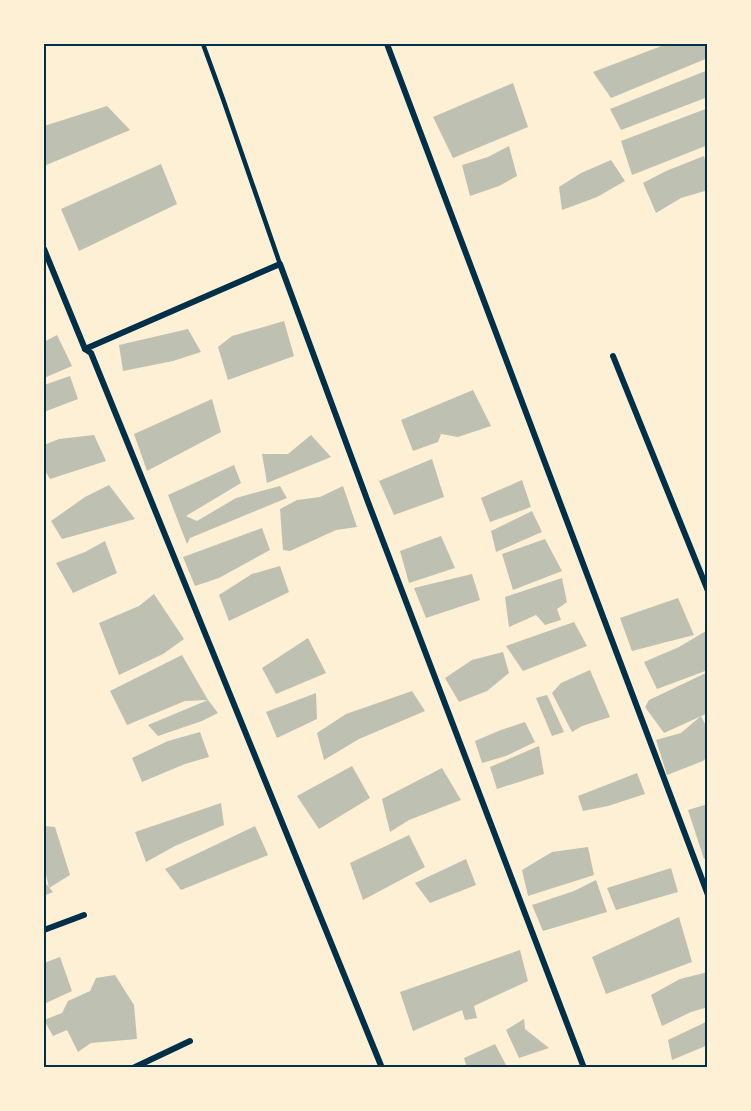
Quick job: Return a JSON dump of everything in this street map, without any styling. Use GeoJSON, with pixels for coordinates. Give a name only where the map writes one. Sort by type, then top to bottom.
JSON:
{"type":"FeatureCollection","features":[{"type":"Feature","properties":{"kind":"street"},"geometry":{"type":"LineString","coordinates":[[387,44],[708,895]]}},
{"type":"Feature","properties":{"kind":"street"},"geometry":{"type":"LineString","coordinates":[[44,249],[85,349],[91,353],[382,1068]]}},
{"type":"Feature","properties":{"kind":"street"},"geometry":{"type":"LineString","coordinates":[[85,349],[280,264],[376,525],[584,1068]]}},
{"type":"Feature","properties":{"kind":"street"},"geometry":{"type":"LineString","coordinates":[[614,356],[708,591]]}},
{"type":"Feature","properties":{"kind":"street"},"geometry":{"type":"LineString","coordinates":[[44,930],[84,915]]}},
{"type":"Feature","properties":{"kind":"street"},"geometry":{"type":"LineString","coordinates":[[133,1068],[190,1041]]}},
{"type":"Feature","properties":{"kind":"lane"},"geometry":{"type":"LineString","coordinates":[[202,44],[224,99],[280,264]]}},
{"type":"Feature","properties":{"kind":"building"},"geometry":{"type":"Polygon","coordinates":[[[667,44],[708,44],[708,58],[611,98],[593,72],[667,44]]]}},
{"type":"Feature","properties":{"kind":"building"},"geometry":{"type":"Polygon","coordinates":[[[708,70],[708,97],[621,130],[610,109],[708,70]]]}},
{"type":"Feature","properties":{"kind":"building"},"geometry":{"type":"Polygon","coordinates":[[[513,83],[528,127],[453,158],[433,117],[513,83]]]}},
{"type":"Feature","properties":{"kind":"building"},"geometry":{"type":"Polygon","coordinates":[[[107,106],[130,130],[44,166],[44,126],[107,106]]]}},
{"type":"Feature","properties":{"kind":"building"},"geometry":{"type":"Polygon","coordinates":[[[708,108],[708,145],[632,175],[621,141],[708,108]]]}},
{"type":"Feature","properties":{"kind":"building"},"geometry":{"type":"Polygon","coordinates":[[[509,146],[517,176],[499,186],[470,196],[462,165],[488,157],[509,146]]]}},
{"type":"Feature","properties":{"kind":"building"},"geometry":{"type":"Polygon","coordinates":[[[704,156],[708,171],[708,190],[681,198],[656,213],[643,183],[704,156]]]}},
{"type":"Feature","properties":{"kind":"building"},"geometry":{"type":"Polygon","coordinates":[[[611,160],[625,181],[597,197],[562,210],[559,187],[581,173],[611,160]]]}},
{"type":"Feature","properties":{"kind":"building"},"geometry":{"type":"Polygon","coordinates":[[[161,164],[177,204],[79,251],[61,209],[161,164]]]}},
{"type":"Feature","properties":{"kind":"building"},"geometry":{"type":"Polygon","coordinates":[[[284,321],[294,356],[228,380],[218,347],[232,336],[284,321]]]}},
{"type":"Feature","properties":{"kind":"building"},"geometry":{"type":"Polygon","coordinates":[[[188,329],[201,352],[173,361],[123,371],[119,345],[188,329]]]}},
{"type":"Feature","properties":{"kind":"building"},"geometry":{"type":"Polygon","coordinates":[[[57,335],[72,366],[44,378],[44,342],[57,335]]]}},
{"type":"Feature","properties":{"kind":"building"},"geometry":{"type":"Polygon","coordinates":[[[70,376],[78,399],[44,412],[44,385],[70,376]]]}},
{"type":"Feature","properties":{"kind":"building"},"geometry":{"type":"Polygon","coordinates":[[[473,390],[491,426],[458,437],[441,434],[438,442],[413,451],[401,420],[473,390]]]}},
{"type":"Feature","properties":{"kind":"building"},"geometry":{"type":"Polygon","coordinates":[[[212,399],[221,432],[147,471],[134,434],[212,399]]]}},
{"type":"Feature","properties":{"kind":"building"},"geometry":{"type":"Polygon","coordinates":[[[94,435],[106,461],[50,479],[44,469],[44,445],[59,439],[94,435]]]}},
{"type":"Feature","properties":{"kind":"building"},"geometry":{"type":"Polygon","coordinates":[[[311,435],[331,457],[267,483],[262,454],[288,454],[311,435]]]}},
{"type":"Feature","properties":{"kind":"building"},"geometry":{"type":"Polygon","coordinates":[[[432,459],[444,497],[394,515],[379,481],[432,459]]]}},
{"type":"Feature","properties":{"kind":"building"},"geometry":{"type":"Polygon","coordinates":[[[234,465],[241,483],[186,516],[197,521],[236,498],[280,486],[287,498],[190,538],[187,544],[168,495],[234,465]]]}},
{"type":"Feature","properties":{"kind":"building"},"geometry":{"type":"Polygon","coordinates":[[[522,480],[531,507],[490,522],[481,498],[522,480]]]}},
{"type":"Feature","properties":{"kind":"building"},"geometry":{"type":"Polygon","coordinates":[[[109,485],[135,519],[62,539],[51,521],[85,497],[109,485]]]}},
{"type":"Feature","properties":{"kind":"building"},"geometry":{"type":"Polygon","coordinates":[[[343,486],[357,527],[336,530],[290,551],[283,550],[280,509],[297,500],[320,497],[343,486]]]}},
{"type":"Feature","properties":{"kind":"building"},"geometry":{"type":"Polygon","coordinates":[[[532,511],[542,532],[496,552],[491,531],[532,511]]]}},
{"type":"Feature","properties":{"kind":"building"},"geometry":{"type":"Polygon","coordinates":[[[262,528],[270,550],[219,578],[195,586],[183,557],[262,528]]]}},
{"type":"Feature","properties":{"kind":"building"},"geometry":{"type":"Polygon","coordinates":[[[441,536],[455,568],[409,583],[400,551],[441,536]]]}},
{"type":"Feature","properties":{"kind":"building"},"geometry":{"type":"Polygon","coordinates":[[[545,539],[562,571],[513,590],[502,554],[545,539]]]}},
{"type":"Feature","properties":{"kind":"building"},"geometry":{"type":"Polygon","coordinates":[[[105,541],[117,573],[73,593],[56,563],[85,552],[105,541]]]}},
{"type":"Feature","properties":{"kind":"building"},"geometry":{"type":"Polygon","coordinates":[[[280,566],[289,592],[229,621],[219,595],[252,574],[280,566]]]}},
{"type":"Feature","properties":{"kind":"building"},"geometry":{"type":"Polygon","coordinates":[[[472,574],[480,600],[426,618],[414,588],[472,574]]]}},
{"type":"Feature","properties":{"kind":"building"},"geometry":{"type":"Polygon","coordinates":[[[562,578],[567,602],[557,609],[561,620],[545,625],[536,615],[509,627],[505,597],[562,578]]]}},
{"type":"Feature","properties":{"kind":"building"},"geometry":{"type":"Polygon","coordinates":[[[154,594],[184,639],[163,654],[119,675],[99,623],[139,606],[154,594]]]}},
{"type":"Feature","properties":{"kind":"building"},"geometry":{"type":"Polygon","coordinates":[[[678,598],[694,635],[632,651],[620,618],[678,598]]]}},
{"type":"Feature","properties":{"kind":"building"},"geometry":{"type":"Polygon","coordinates":[[[574,622],[587,646],[523,671],[506,646],[574,622]]]}},
{"type":"Feature","properties":{"kind":"building"},"geometry":{"type":"Polygon","coordinates":[[[706,631],[708,670],[657,689],[644,662],[679,647],[706,631]]]}},
{"type":"Feature","properties":{"kind":"building"},"geometry":{"type":"Polygon","coordinates":[[[308,638],[326,673],[276,694],[262,668],[308,638]]]}},
{"type":"Feature","properties":{"kind":"building"},"geometry":{"type":"Polygon","coordinates":[[[503,652],[509,673],[487,691],[459,702],[445,678],[472,660],[503,652]]]}},
{"type":"Feature","properties":{"kind":"building"},"geometry":{"type":"Polygon","coordinates":[[[182,655],[208,700],[185,701],[127,725],[110,691],[182,655]]]}},
{"type":"Feature","properties":{"kind":"building"},"geometry":{"type":"Polygon","coordinates":[[[590,670],[610,717],[582,726],[572,732],[552,693],[561,683],[590,670]]]}},
{"type":"Feature","properties":{"kind":"building"},"geometry":{"type":"Polygon","coordinates":[[[708,672],[708,713],[664,733],[645,707],[649,700],[708,672]]]}},
{"type":"Feature","properties":{"kind":"building"},"geometry":{"type":"Polygon","coordinates":[[[412,691],[425,711],[359,739],[324,760],[317,733],[346,714],[412,691]]]}},
{"type":"Feature","properties":{"kind":"building"},"geometry":{"type":"Polygon","coordinates":[[[316,693],[317,719],[277,738],[266,712],[316,693]]]}},
{"type":"Feature","properties":{"kind":"building"},"geometry":{"type":"Polygon","coordinates":[[[547,695],[564,732],[552,736],[536,698],[547,695]]]}},
{"type":"Feature","properties":{"kind":"building"},"geometry":{"type":"Polygon","coordinates":[[[208,700],[218,713],[202,721],[158,736],[148,725],[208,700]]]}},
{"type":"Feature","properties":{"kind":"building"},"geometry":{"type":"Polygon","coordinates":[[[701,716],[708,730],[708,756],[703,761],[667,775],[656,740],[681,733],[701,716]]]}},
{"type":"Feature","properties":{"kind":"building"},"geometry":{"type":"Polygon","coordinates":[[[525,722],[535,742],[506,756],[482,763],[475,741],[525,722]]]}},
{"type":"Feature","properties":{"kind":"building"},"geometry":{"type":"Polygon","coordinates":[[[200,732],[209,757],[185,764],[142,782],[132,758],[168,741],[200,732]]]}},
{"type":"Feature","properties":{"kind":"building"},"geometry":{"type":"Polygon","coordinates":[[[539,746],[544,774],[497,789],[490,767],[539,746]]]}},
{"type":"Feature","properties":{"kind":"building"},"geometry":{"type":"Polygon","coordinates":[[[352,766],[370,798],[319,829],[297,796],[352,766]]]}},
{"type":"Feature","properties":{"kind":"building"},"geometry":{"type":"Polygon","coordinates":[[[442,768],[461,800],[409,820],[390,832],[382,799],[442,768]]]}},
{"type":"Feature","properties":{"kind":"building"},"geometry":{"type":"Polygon","coordinates":[[[637,773],[645,794],[583,811],[578,796],[637,773]]]}},
{"type":"Feature","properties":{"kind":"building"},"geometry":{"type":"Polygon","coordinates":[[[221,803],[224,825],[175,846],[146,862],[135,832],[221,803]]]}},
{"type":"Feature","properties":{"kind":"building"},"geometry":{"type":"Polygon","coordinates":[[[708,804],[708,857],[704,859],[688,810],[708,804]]]}},
{"type":"Feature","properties":{"kind":"building"},"geometry":{"type":"Polygon","coordinates":[[[44,826],[55,827],[70,875],[49,888],[44,866],[44,826]]]}},
{"type":"Feature","properties":{"kind":"building"},"geometry":{"type":"Polygon","coordinates":[[[255,826],[268,855],[181,890],[165,869],[255,826]]]}},
{"type":"Feature","properties":{"kind":"building"},"geometry":{"type":"Polygon","coordinates":[[[409,835],[425,867],[363,900],[350,863],[409,835]]]}},
{"type":"Feature","properties":{"kind":"building"},"geometry":{"type":"Polygon","coordinates":[[[588,847],[594,875],[528,896],[522,870],[552,852],[588,847]]]}},
{"type":"Feature","properties":{"kind":"building"},"geometry":{"type":"Polygon","coordinates":[[[466,859],[476,885],[430,903],[415,883],[466,859]]]}},
{"type":"Feature","properties":{"kind":"building"},"geometry":{"type":"Polygon","coordinates":[[[671,868],[678,892],[616,910],[607,888],[671,868]]]}},
{"type":"Feature","properties":{"kind":"building"},"geometry":{"type":"Polygon","coordinates":[[[596,880],[607,912],[543,931],[532,905],[574,891],[596,880]]]}},
{"type":"Feature","properties":{"kind":"building"},"geometry":{"type":"Polygon","coordinates":[[[44,881],[53,892],[44,896],[44,881]]]}},
{"type":"Feature","properties":{"kind":"building"},"geometry":{"type":"Polygon","coordinates":[[[679,917],[692,962],[606,994],[592,957],[679,917]]]}},
{"type":"Feature","properties":{"kind":"building"},"geometry":{"type":"Polygon","coordinates":[[[520,950],[528,981],[474,1006],[477,1018],[465,1020],[462,1010],[413,1031],[400,992],[520,950]]]}},
{"type":"Feature","properties":{"kind":"building"},"geometry":{"type":"Polygon","coordinates":[[[60,957],[72,991],[44,1004],[44,963],[60,957]]]}},
{"type":"Feature","properties":{"kind":"building"},"geometry":{"type":"Polygon","coordinates":[[[708,972],[708,1007],[691,1012],[662,1026],[651,995],[680,979],[708,972]]]}},
{"type":"Feature","properties":{"kind":"building"},"geometry":{"type":"Polygon","coordinates":[[[115,975],[134,1005],[137,1039],[91,1043],[78,1052],[67,1030],[53,1036],[44,1020],[62,1013],[68,1001],[90,991],[96,978],[115,975]]]}},
{"type":"Feature","properties":{"kind":"building"},"geometry":{"type":"Polygon","coordinates":[[[524,1019],[525,1029],[549,1048],[519,1058],[506,1030],[524,1019]]]}},
{"type":"Feature","properties":{"kind":"building"},"geometry":{"type":"Polygon","coordinates":[[[708,1021],[708,1045],[672,1060],[668,1040],[708,1021]]]}},
{"type":"Feature","properties":{"kind":"building"},"geometry":{"type":"Polygon","coordinates":[[[495,1044],[506,1065],[497,1068],[467,1068],[464,1058],[495,1044]]]}}]}
